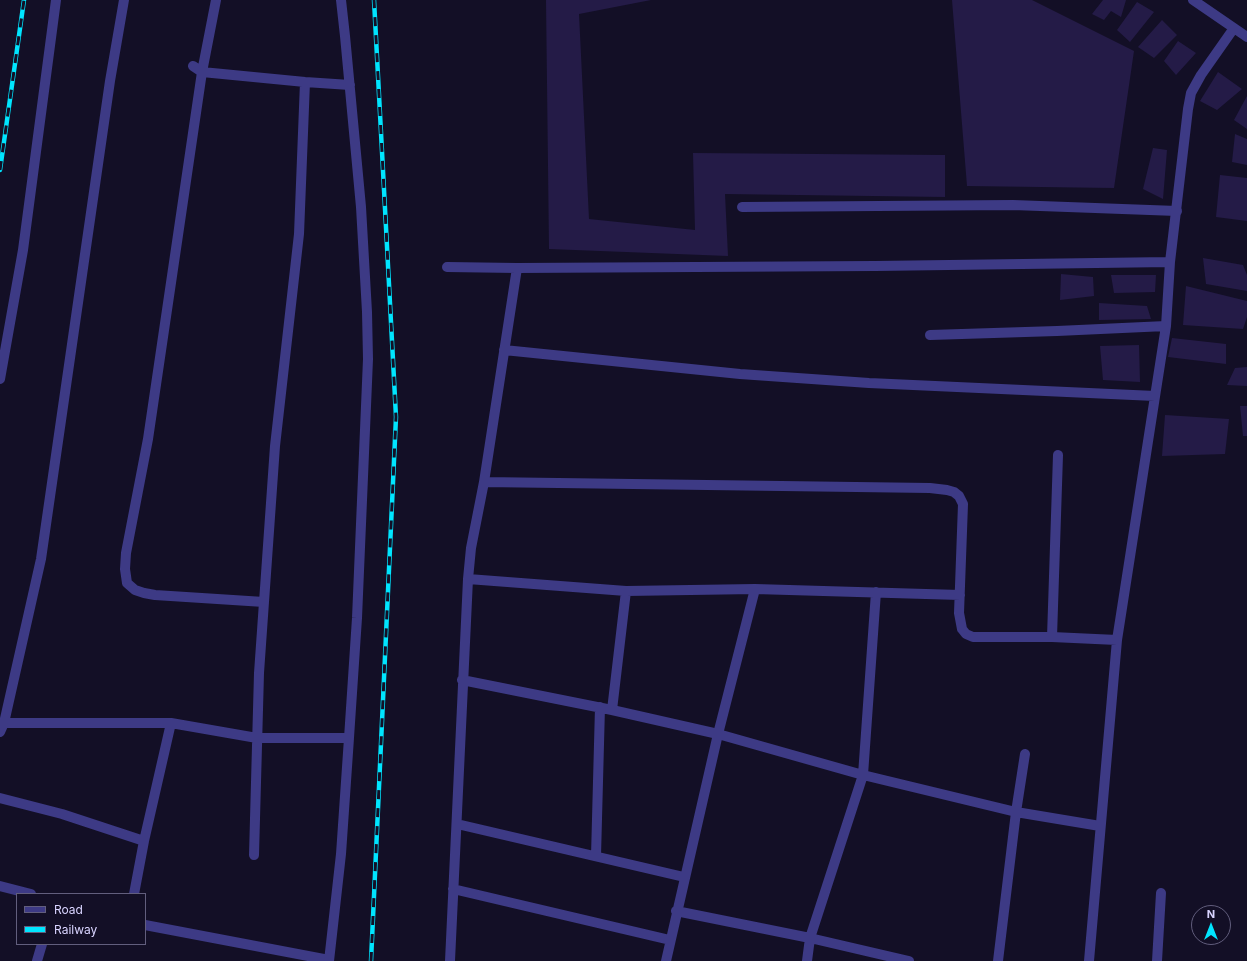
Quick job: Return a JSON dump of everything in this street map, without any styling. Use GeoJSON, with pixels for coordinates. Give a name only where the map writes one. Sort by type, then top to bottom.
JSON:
{"type":"FeatureCollection","features":[{"type":"Feature","properties":{"kind":"street"},"geometry":{"type":"LineString","coordinates":[[0,379],[23,250],[56,0]]}},
{"type":"Feature","properties":{"kind":"street"},"geometry":{"type":"LineString","coordinates":[[0,732],[4,723],[41,559],[110,81],[124,0]]}},
{"type":"Feature","properties":{"kind":"street"},"geometry":{"type":"LineString","coordinates":[[216,0],[202,72],[148,439],[126,553],[125,569],[127,583],[135,590],[154,596],[264,602]]}},
{"type":"Feature","properties":{"kind":"street"},"geometry":{"type":"LineString","coordinates":[[146,925],[329,960],[341,854],[357,618],[368,359],[364,256],[350,85],[341,0]]}},
{"type":"Feature","properties":{"kind":"street"},"geometry":{"type":"LineString","coordinates":[[1193,0],[1247,37]]}},
{"type":"Feature","properties":{"kind":"street"},"geometry":{"type":"LineString","coordinates":[[1089,961],[1117,640],[1166,326],[1170,262],[1188,109],[1191,93],[1201,75],[1234,28]]}},
{"type":"Feature","properties":{"kind":"street"},"geometry":{"type":"LineString","coordinates":[[193,66],[202,72],[350,85]]}},
{"type":"Feature","properties":{"kind":"street"},"geometry":{"type":"LineString","coordinates":[[254,855],[257,738],[264,602],[276,446],[299,234],[305,82]]}},
{"type":"Feature","properties":{"kind":"street"},"geometry":{"type":"LineString","coordinates":[[742,207],[1013,205],[1177,211]]}},
{"type":"Feature","properties":{"kind":"street"},"geometry":{"type":"LineString","coordinates":[[447,267],[875,266],[1170,262]]}},
{"type":"Feature","properties":{"kind":"street"},"geometry":{"type":"LineString","coordinates":[[450,961],[462,726],[462,680],[468,579],[471,548],[484,482],[517,268]]}},
{"type":"Feature","properties":{"kind":"street"},"geometry":{"type":"LineString","coordinates":[[930,335],[1166,326]]}},
{"type":"Feature","properties":{"kind":"street"},"geometry":{"type":"LineString","coordinates":[[504,350],[755,375],[870,383],[1155,396]]}},
{"type":"Feature","properties":{"kind":"street"},"geometry":{"type":"LineString","coordinates":[[1052,637],[1058,455]]}},
{"type":"Feature","properties":{"kind":"street"},"geometry":{"type":"LineString","coordinates":[[484,482],[930,488],[947,490],[954,492],[959,496],[963,504],[960,621],[966,634],[973,637],[1052,637],[1117,640]]}},
{"type":"Feature","properties":{"kind":"street"},"geometry":{"type":"LineString","coordinates":[[468,579],[626,591],[755,589],[960,595]]}},
{"type":"Feature","properties":{"kind":"street"},"geometry":{"type":"LineString","coordinates":[[666,961],[676,911],[718,734],[755,589]]}},
{"type":"Feature","properties":{"kind":"street"},"geometry":{"type":"LineString","coordinates":[[612,710],[626,591]]}},
{"type":"Feature","properties":{"kind":"street"},"geometry":{"type":"LineString","coordinates":[[807,961],[810,938],[863,775],[876,592]]}},
{"type":"Feature","properties":{"kind":"street"},"geometry":{"type":"LineString","coordinates":[[462,680],[600,707],[718,734],[863,775],[1016,812],[1100,826]]}},
{"type":"Feature","properties":{"kind":"street"},"geometry":{"type":"LineString","coordinates":[[596,856],[600,707]]}},
{"type":"Feature","properties":{"kind":"street"},"geometry":{"type":"LineString","coordinates":[[4,723],[171,723],[257,738],[349,738]]}},
{"type":"Feature","properties":{"kind":"street"},"geometry":{"type":"LineString","coordinates":[[134,893],[144,841],[171,723]]}},
{"type":"Feature","properties":{"kind":"street"},"geometry":{"type":"LineString","coordinates":[[998,961],[1016,812],[1025,754]]}},
{"type":"Feature","properties":{"kind":"street"},"geometry":{"type":"LineString","coordinates":[[0,798],[62,814],[144,841]]}},
{"type":"Feature","properties":{"kind":"street"},"geometry":{"type":"LineString","coordinates":[[456,824],[684,877]]}},
{"type":"Feature","properties":{"kind":"street"},"geometry":{"type":"LineString","coordinates":[[0,886],[27,893]]}},
{"type":"Feature","properties":{"kind":"street"},"geometry":{"type":"LineString","coordinates":[[453,889],[670,940]]}},
{"type":"Feature","properties":{"kind":"street"},"geometry":{"type":"LineString","coordinates":[[1157,961],[1161,893]]}},
{"type":"Feature","properties":{"kind":"street"},"geometry":{"type":"LineString","coordinates":[[676,911],[810,938],[909,961]]}},
{"type":"Feature","properties":{"kind":"street"},"geometry":{"type":"LineString","coordinates":[[36,961],[42,945]]}},
{"type":"Feature","properties":{"kind":"building"},"geometry":{"type":"Polygon","coordinates":[[[546,0],[651,0],[579,14],[589,219],[695,230],[693,153],[945,155],[945,197],[725,194],[728,256],[549,249],[546,0]]]}},
{"type":"Feature","properties":{"kind":"building"},"geometry":{"type":"Polygon","coordinates":[[[952,0],[1032,0],[1134,51],[1114,188],[967,186],[952,0]]]}},
{"type":"Feature","properties":{"kind":"building"},"geometry":{"type":"Polygon","coordinates":[[[1103,0],[1126,0],[1121,17],[1111,11],[1104,20],[1092,14],[1103,0]]]}},
{"type":"Feature","properties":{"kind":"building"},"geometry":{"type":"Polygon","coordinates":[[[1137,2],[1154,12],[1130,42],[1117,30],[1137,2]]]}},
{"type":"Feature","properties":{"kind":"building"},"geometry":{"type":"Polygon","coordinates":[[[1162,20],[1177,35],[1154,58],[1138,47],[1162,20]]]}},
{"type":"Feature","properties":{"kind":"building"},"geometry":{"type":"Polygon","coordinates":[[[1178,41],[1196,53],[1176,75],[1164,61],[1178,41]]]}},
{"type":"Feature","properties":{"kind":"building"},"geometry":{"type":"Polygon","coordinates":[[[1218,72],[1242,89],[1217,110],[1200,101],[1218,72]]]}},
{"type":"Feature","properties":{"kind":"building"},"geometry":{"type":"Polygon","coordinates":[[[1247,96],[1247,129],[1234,120],[1247,96]]]}},
{"type":"Feature","properties":{"kind":"building"},"geometry":{"type":"Polygon","coordinates":[[[1235,134],[1247,139],[1247,165],[1232,162],[1235,134]]]}},
{"type":"Feature","properties":{"kind":"building"},"geometry":{"type":"Polygon","coordinates":[[[1153,148],[1167,150],[1163,199],[1143,189],[1153,148]]]}},
{"type":"Feature","properties":{"kind":"building"},"geometry":{"type":"Polygon","coordinates":[[[1220,175],[1247,178],[1247,221],[1216,217],[1220,175]]]}},
{"type":"Feature","properties":{"kind":"building"},"geometry":{"type":"Polygon","coordinates":[[[1203,258],[1243,265],[1247,275],[1247,291],[1206,284],[1203,258]]]}},
{"type":"Feature","properties":{"kind":"building"},"geometry":{"type":"Polygon","coordinates":[[[1061,274],[1093,277],[1094,296],[1060,300],[1061,274]]]}},
{"type":"Feature","properties":{"kind":"building"},"geometry":{"type":"Polygon","coordinates":[[[1111,275],[1156,275],[1155,292],[1114,293],[1111,275]]]}},
{"type":"Feature","properties":{"kind":"building"},"geometry":{"type":"Polygon","coordinates":[[[1186,286],[1247,301],[1247,317],[1243,329],[1183,325],[1186,286]]]}},
{"type":"Feature","properties":{"kind":"building"},"geometry":{"type":"Polygon","coordinates":[[[1099,303],[1147,306],[1151,319],[1099,320],[1099,303]]]}},
{"type":"Feature","properties":{"kind":"building"},"geometry":{"type":"Polygon","coordinates":[[[1172,338],[1226,344],[1226,364],[1168,357],[1172,338]]]}},
{"type":"Feature","properties":{"kind":"building"},"geometry":{"type":"Polygon","coordinates":[[[1139,345],[1140,382],[1103,380],[1100,346],[1139,345]]]}},
{"type":"Feature","properties":{"kind":"building"},"geometry":{"type":"Polygon","coordinates":[[[1247,367],[1247,386],[1227,385],[1235,368],[1247,367]]]}},
{"type":"Feature","properties":{"kind":"building"},"geometry":{"type":"Polygon","coordinates":[[[1240,406],[1247,406],[1247,436],[1243,436],[1240,406]]]}},
{"type":"Feature","properties":{"kind":"building"},"geometry":{"type":"Polygon","coordinates":[[[1165,415],[1229,419],[1225,454],[1162,456],[1165,415]]]}},
{"type":"Feature","properties":{"kind":"railway"},"geometry":{"type":"LineString","coordinates":[[0,170],[24,0]]}},
{"type":"Feature","properties":{"kind":"railway"},"geometry":{"type":"LineString","coordinates":[[371,961],[396,417],[374,0]]}}]}
